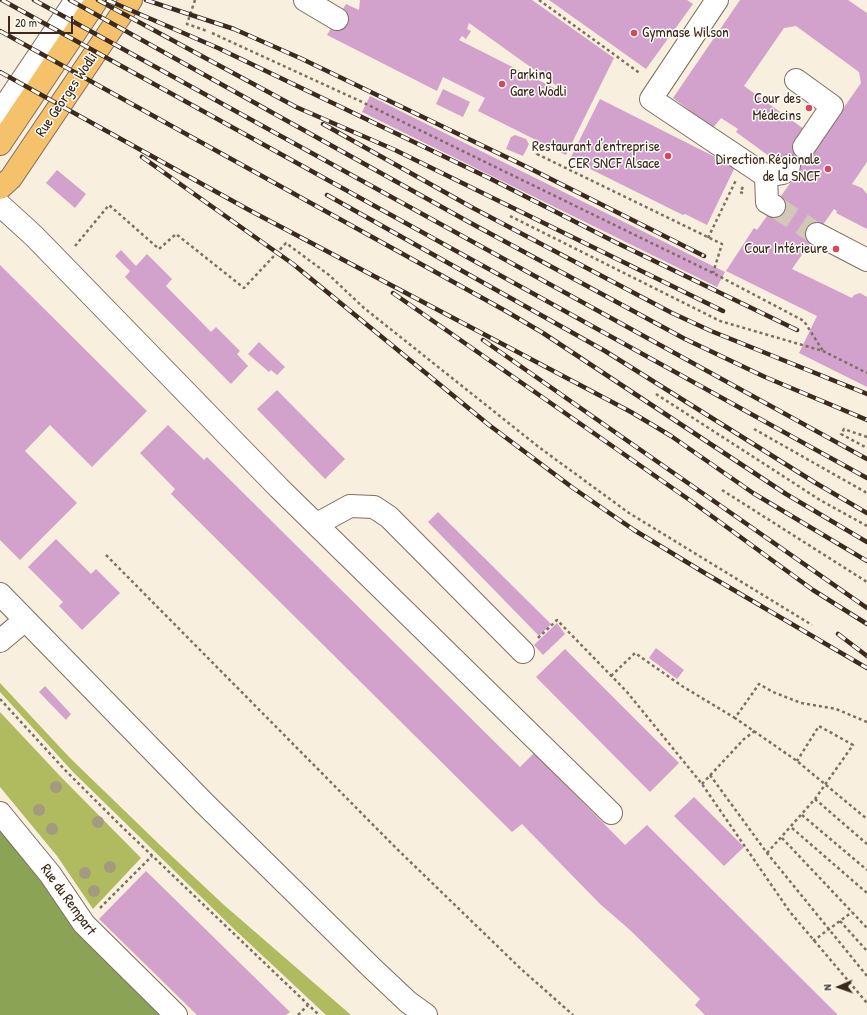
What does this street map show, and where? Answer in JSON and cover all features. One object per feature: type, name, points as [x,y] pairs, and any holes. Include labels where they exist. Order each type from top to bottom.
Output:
[{"type":"main road","points":[[0,144],[97,0]]},
{"type":"main road","name":"Rue Georges Wodli","points":[[0,188],[10,178],[131,0]]},
{"type":"street","points":[[0,113],[76,0]]},
{"type":"street","points":[[305,0],[337,19]]},
{"type":"street","points":[[717,0],[651,100],[766,176],[783,173],[789,166]]},
{"type":"street","points":[[796,80],[832,106],[804,147]]},
{"type":"street","points":[[766,176],[767,202],[774,206]]},
{"type":"street","points":[[0,205],[34,236],[279,488],[611,813]]},
{"type":"street","points":[[817,234],[867,260]]},
{"type":"street","points":[[317,524],[350,506],[374,507],[389,517],[523,652]]},
{"type":"street","points":[[0,594],[204,804],[373,969],[408,1002],[426,1015]]},
{"type":"street","points":[[0,641],[24,620]]},
{"type":"street","name":"Rue du Rempart","points":[[0,813],[45,868],[84,924],[176,1015]]},
{"type":"path","points":[[195,0],[187,24],[207,31]]},
{"type":"path","points":[[539,0],[639,71],[658,90]]},
{"type":"path","points":[[212,33],[362,102],[713,273],[804,321],[823,351]]},
{"type":"path","points":[[542,143],[537,154],[722,244],[713,273]]},
{"type":"path","points":[[708,238],[731,192]]},
{"type":"path","points":[[79,241],[109,205],[159,250],[176,234],[244,288],[286,243],[329,275],[364,308],[442,368],[540,448],[622,509],[812,625]]},
{"type":"path","points":[[510,216],[720,321],[823,351],[867,373]]},
{"type":"path","points":[[656,394],[820,500],[867,526]]},
{"type":"path","points":[[754,429],[867,493]]},
{"type":"path","points":[[867,437],[844,429],[841,434],[867,448]]},
{"type":"path","points":[[722,490],[867,582]]},
{"type":"path","points":[[106,555],[396,848],[520,968],[573,1015]]},
{"type":"path","points":[[523,652],[557,620],[627,692],[702,784],[790,912],[813,942],[867,1003]]},
{"type":"path","points":[[611,676],[635,652],[682,686],[755,731],[797,761],[867,819]]},
{"type":"path","points":[[735,718],[759,684],[773,692],[802,703],[836,709],[867,722]]},
{"type":"path","points":[[0,699],[64,769],[152,856],[319,1015]]},
{"type":"path","points":[[768,853],[792,828],[815,799],[853,745],[819,726],[797,761]]},
{"type":"path","points":[[702,784],[705,779],[744,739],[755,731]]},
{"type":"path","points":[[710,775],[828,930],[867,976]]},
{"type":"path","points":[[815,799],[867,844]]},
{"type":"path","points":[[802,815],[867,870]]},
{"type":"path","points":[[792,828],[867,893]]},
{"type":"path","points":[[782,838],[867,928]]},
{"type":"path","points":[[84,924],[152,856]]},
{"type":"path","points":[[813,942],[852,912]]},
{"type":"path","points":[[840,921],[867,951]]},
{"type":"path","points":[[298,1015],[308,1005]]},
{"type":"green space","points":[[0,683],[70,758],[161,846],[224,905],[351,1015],[326,1015],[233,928],[73,772],[0,692]]},
{"type":"green space","points":[[0,712],[60,776],[141,858],[93,909],[57,856],[0,787]]},
{"type":"green space","points":[[0,830],[47,889],[78,934],[160,1015],[0,1015]]},
{"type":"building","name":"Parking Gare Wodli","points":[[360,0],[532,0],[614,58],[566,155],[478,111],[485,98],[443,77],[437,91],[327,35],[346,4],[359,10]],"holes":[[[469,23],[564,91],[564,93],[459,40],[462,36],[466,39],[471,31],[467,29]]]},
{"type":"building","name":"Gymnase Wilson","points":[[549,0],[687,0],[693,4],[646,69]]},
{"type":"building","name":"Direction Régionale de la SNCF","points":[[740,0],[848,0],[867,13],[867,162],[852,184],[862,188],[867,194],[867,229],[836,213],[837,211],[834,209],[792,269],[852,298],[854,295],[860,293],[867,297],[867,387],[799,353],[817,316],[726,271],[754,228],[757,230],[798,172],[782,161],[780,164],[736,132],[738,129],[721,118],[713,128],[688,111],[689,110],[673,98]],"holes":[[[796,26],[859,72],[861,83],[812,153],[804,129],[744,86],[784,28]]]},
{"type":"building","points":[[443,89],[470,102],[463,117],[436,104]]},
{"type":"building","points":[[370,96],[725,272],[717,287],[362,112]]},
{"type":"building","points":[[600,99],[735,167],[707,225],[685,214],[683,215],[570,159]]},
{"type":"building","points":[[515,135],[526,139],[529,144],[523,156],[506,149],[511,137]]},
{"type":"building","points":[[57,170],[86,194],[75,208],[46,183]]},
{"type":"building","points":[[121,250],[136,266],[147,254],[172,279],[166,286],[211,332],[216,327],[240,351],[237,354],[248,366],[231,384],[125,277],[130,271],[115,256]]},
{"type":"building","points":[[0,265],[147,411],[92,467],[50,425],[25,451],[77,503],[20,560],[0,540]]},
{"type":"building","points":[[259,342],[285,367],[277,375],[271,370],[269,372],[248,354]]},
{"type":"building","points":[[277,390],[345,459],[325,479],[257,409]]},
{"type":"building","points":[[168,425],[204,460],[207,457],[520,767],[534,753],[625,845],[647,825],[838,1015],[705,1015],[695,1005],[700,999],[630,930],[600,904],[522,824],[512,832],[171,494],[175,489],[140,453]]},
{"type":"building","points":[[438,512],[551,624],[539,636],[428,522]]},
{"type":"building","points":[[56,539],[91,574],[96,569],[120,593],[82,630],[59,606],[63,602],[28,567]]},
{"type":"building","points":[[557,623],[565,634],[543,655],[534,645]]},
{"type":"building","points":[[656,648],[684,670],[677,679],[649,658]]},
{"type":"building","points":[[565,649],[679,763],[650,792],[536,677]]},
{"type":"building","points":[[45,686],[71,714],[66,720],[39,692]]},
{"type":"building","points":[[694,797],[744,847],[724,866],[674,816]]},
{"type":"building","points":[[146,871],[290,1012],[286,1015],[197,1015],[99,919]]},
{"type":"tunnel","points":[[774,206],[817,234]]},
{"type":"railway","points":[[2,0],[867,478]]},
{"type":"railway","points":[[34,0],[867,459]]},
{"type":"railway","points":[[70,0],[467,221],[685,339],[765,377],[867,420]]},
{"type":"railway","points":[[98,0],[296,107],[395,150],[723,311]]},
{"type":"railway","points":[[107,0],[218,48],[491,179],[615,242],[797,330]]},
{"type":"railway","points":[[146,0],[234,29],[300,58],[529,168],[704,256]]},
{"type":"railway","points":[[0,31],[504,310],[543,333],[786,494],[867,542]]},
{"type":"railway","points":[[0,72],[249,210],[631,412],[671,436],[753,493],[867,561]]},
{"type":"railway","points":[[323,124],[473,208],[672,313],[711,331],[867,394]]},
{"type":"railway","points":[[142,157],[293,264],[489,425],[573,488],[634,530],[867,668]]},
{"type":"railway","points":[[327,195],[605,351],[814,482],[867,513]]},
{"type":"railway","points":[[393,293],[691,501],[813,590],[867,624]]},
{"type":"railway","points":[[483,340],[867,608]]},
{"type":"railway","points":[[838,634],[867,656]]},
{"type":"place","name":"Gymnase Wilson","points":[[634,33]]},
{"type":"place","name":"Parking Gare Wodli","points":[[502,84]]},
{"type":"place","name":"Cour des Médecins","points":[[809,108]]},
{"type":"place","name":"Restaurant d'entreprise CER SNCF Alsace","points":[[668,156]]},
{"type":"place","name":"Direction Régionale de la SNCF","points":[[828,169]]},
{"type":"place","name":"Cour Intérieure","points":[[836,249]]}]
